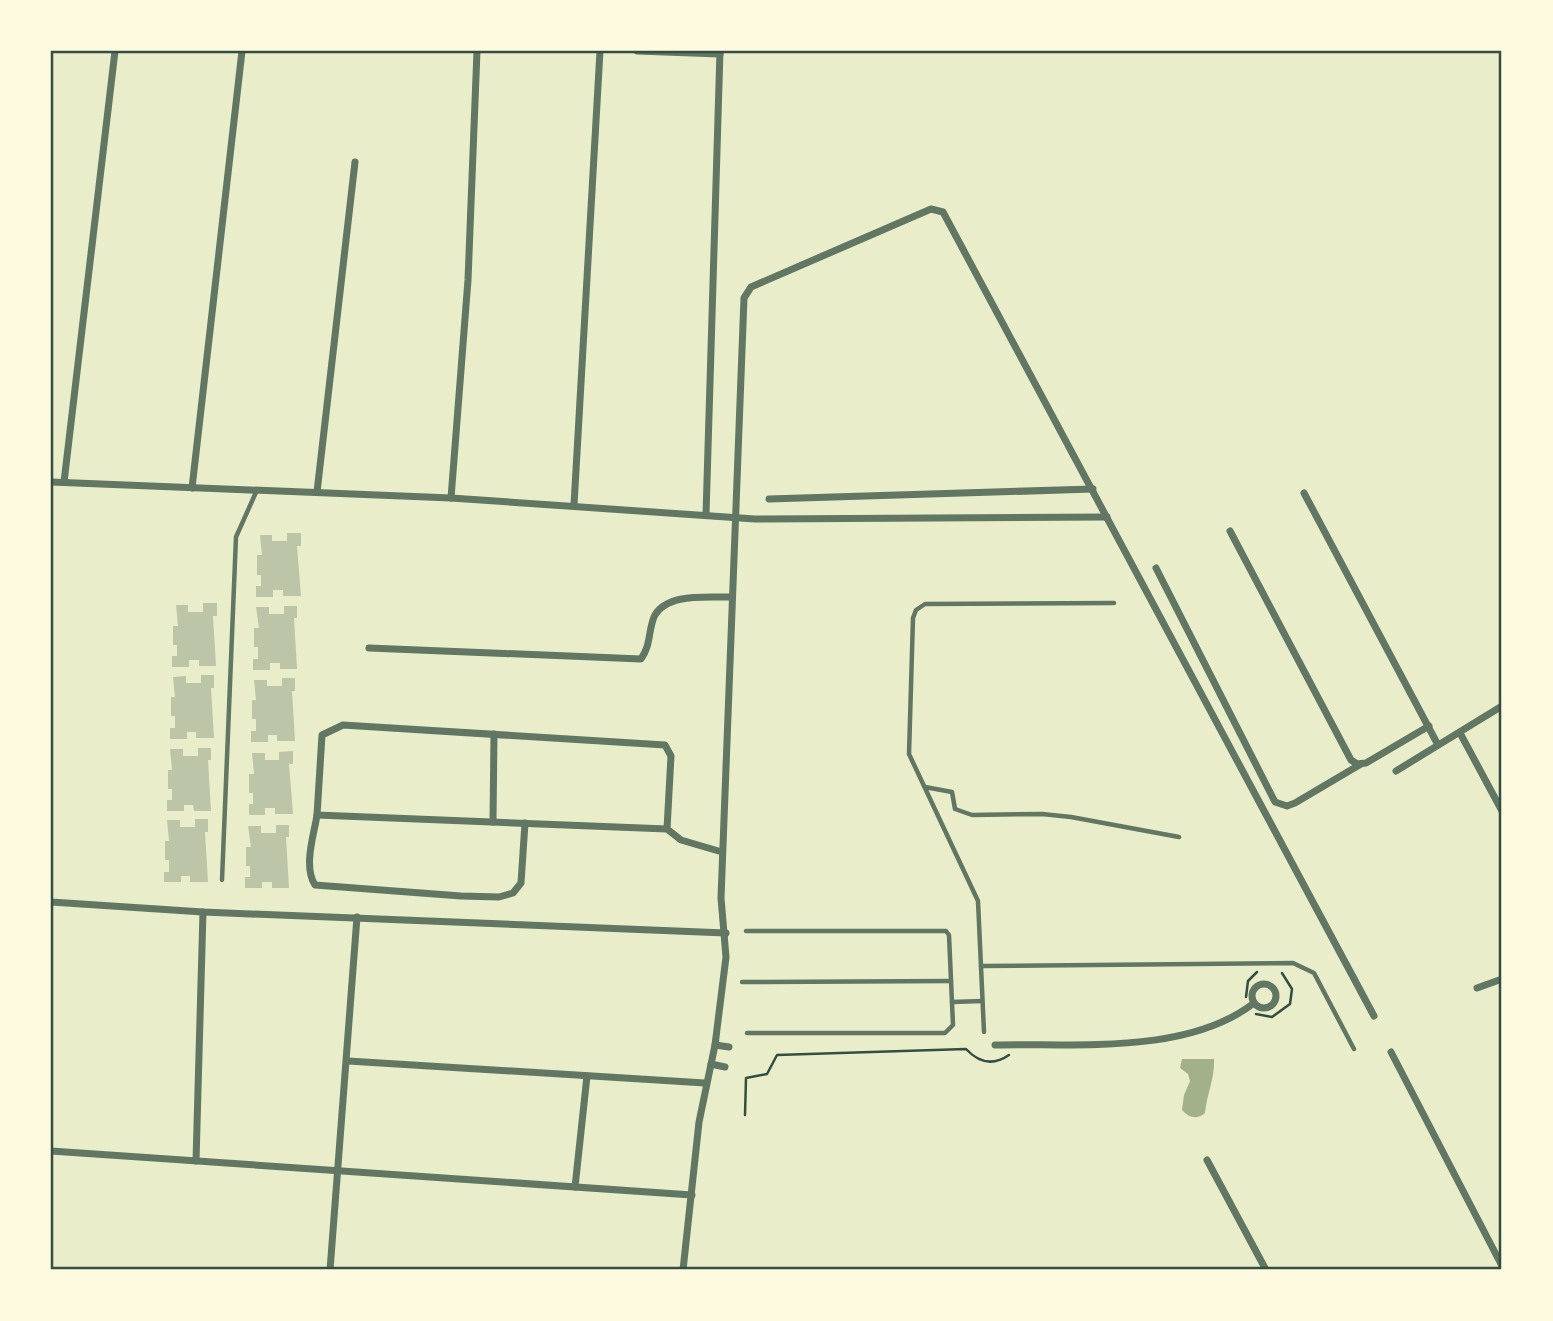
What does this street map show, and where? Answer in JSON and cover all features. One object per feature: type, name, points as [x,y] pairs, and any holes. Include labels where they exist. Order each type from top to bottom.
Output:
[{"type":"street","points":[[64,482],[115,51]]},
{"type":"street","points":[[192,488],[242,51]]},
{"type":"street","points":[[451,498],[468,280],[477,51]]},
{"type":"street","points":[[574,505],[600,51]]},
{"type":"street","points":[[637,51],[720,52],[706,515]]},
{"type":"street","points":[[317,492],[355,162]]},
{"type":"street","points":[[683,1270],[705,1083],[715,1045],[726,957],[721,898],[722,852],[734,517],[746,292],[938,208],[943,212],[1093,489],[1374,1016]]},
{"type":"street","points":[[51,482],[451,498],[817,520],[1108,517]]},
{"type":"street","points":[[769,499],[1093,489]]},
{"type":"street","points":[[1304,493],[1438,746]]},
{"type":"street","points":[[1230,531],[1351,760],[1361,764]]},
{"type":"street","points":[[1156,568],[1275,802],[1287,806],[1295,803],[1429,726]]},
{"type":"street","points":[[369,648],[641,659],[648,649],[654,618],[663,605],[684,598],[731,597]]},
{"type":"street","points":[[1396,771],[1502,706]]},
{"type":"street","points":[[525,823],[521,883],[513,893],[499,897],[461,896],[315,885],[311,878],[310,863],[317,814],[322,735],[343,725],[665,745],[671,756],[667,829]]},
{"type":"street","points":[[1460,733],[1502,811]]},
{"type":"street","points":[[493,822],[494,734]]},
{"type":"street","points":[[317,814],[667,829],[681,840],[722,852]]},
{"type":"street","points":[[51,902],[203,912],[726,933]]},
{"type":"street","points":[[196,1161],[203,912]]},
{"type":"street","points":[[330,1270],[357,917]]},
{"type":"street","points":[[1477,988],[1502,979]]},
{"type":"street","points":[[995,1045],[1168,1040],[1206,1028],[1254,1003]]},
{"type":"street","points":[[715,1045],[729,1047]]},
{"type":"street","points":[[1391,1052],[1502,1266]]},
{"type":"street","points":[[348,1061],[705,1083]]},
{"type":"street","points":[[711,1064],[725,1067]]},
{"type":"street","points":[[575,1187],[587,1076]]},
{"type":"street","points":[[51,1151],[692,1195]]},
{"type":"street","points":[[1207,1160],[1266,1270]]},
{"type":"lane","points":[[222,880],[236,537],[257,489]]},
{"type":"lane","points":[[984,1032],[978,901],[909,754],[911,639],[916,610],[925,604],[1114,603]]},
{"type":"lane","points":[[924,787],[951,792],[955,808],[972,815],[1042,814],[1180,837]]},
{"type":"lane","points":[[746,931],[946,931],[953,1025],[945,1033],[747,1033]]},
{"type":"lane","points":[[981,966],[1293,963],[1314,972],[1354,1049]]},
{"type":"lane","points":[[742,982],[951,981]]},
{"type":"lane","points":[[952,1002],[982,1001]]},
{"type":"path","points":[[1247,1019],[1257,1014],[1272,1017],[1290,1004],[1290,982],[1274,969]]},
{"type":"path","points":[[1245,998],[1248,981],[1259,970]]},
{"type":"path","points":[[745,1115],[746,1078],[767,1074],[777,1055],[966,1049],[981,1061],[990,1062],[999,1061],[1014,1051]]},
{"type":"shaded area","points":[[1182,1059],[1214,1059],[1205,1113],[1199,1117],[1187,1115],[1182,1110],[1190,1081],[1188,1074],[1180,1068]]},
{"type":"building","points":[[287,533],[301,533],[301,546],[297,546],[301,596],[283,596],[283,590],[273,590],[273,597],[256,597],[256,586],[261,586],[261,575],[257,575],[257,555],[262,555],[260,535],[272,535],[272,541],[287,541]]},
{"type":"building","points":[[203,603],[217,603],[217,616],[213,616],[216,666],[199,666],[199,660],[189,660],[189,667],[172,667],[172,656],[177,656],[177,645],[173,645],[173,626],[178,626],[176,605],[188,605],[188,612],[203,612]]},
{"type":"building","points":[[284,606],[297,606],[297,618],[294,618],[297,669],[280,669],[280,663],[270,663],[270,670],[253,670],[253,659],[258,659],[258,647],[254,647],[254,628],[259,628],[256,607],[269,607],[269,614],[284,614]]},
{"type":"building","points":[[201,675],[214,675],[214,688],[211,688],[214,738],[196,738],[196,732],[187,732],[187,739],[170,739],[170,728],[175,728],[175,716],[171,716],[171,697],[175,697],[173,677],[186,676],[186,683],[201,683]]},
{"type":"building","points":[[282,678],[295,678],[295,691],[292,691],[295,741],[277,741],[277,735],[268,735],[268,742],[251,742],[251,731],[256,731],[256,719],[252,719],[252,700],[256,700],[254,680],[267,680],[267,686],[282,686]]},
{"type":"building","points":[[198,748],[211,748],[211,760],[208,760],[211,811],[194,811],[193,805],[184,805],[184,811],[167,811],[167,800],[172,800],[172,789],[168,789],[168,770],[172,770],[170,749],[183,749],[183,756],[198,756]]},
{"type":"building","points":[[293,751],[293,764],[289,764],[293,814],[275,814],[275,808],[265,808],[265,815],[249,815],[249,804],[253,804],[253,793],[249,793],[249,774],[254,774],[252,753],[265,753],[265,760],[279,760],[279,752]]},
{"type":"building","points":[[195,819],[208,819],[208,832],[205,832],[208,882],[190,882],[190,876],[181,876],[181,882],[164,882],[164,872],[169,872],[169,860],[165,860],[165,841],[169,841],[167,820],[180,820],[180,827],[195,827]]},
{"type":"building","points":[[276,825],[289,825],[289,837],[286,837],[289,888],[272,888],[272,882],[262,882],[262,888],[245,888],[245,877],[250,877],[250,866],[246,866],[246,847],[251,847],[248,826],[261,826],[261,833],[276,833]]}]
